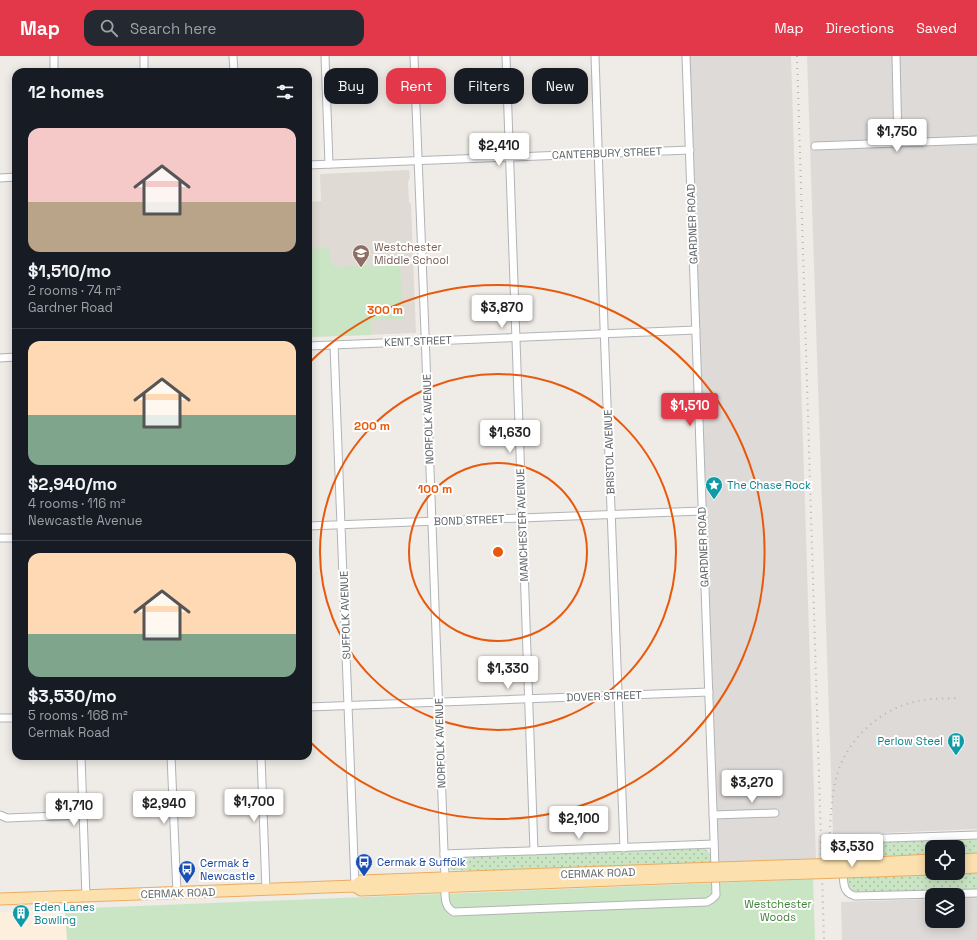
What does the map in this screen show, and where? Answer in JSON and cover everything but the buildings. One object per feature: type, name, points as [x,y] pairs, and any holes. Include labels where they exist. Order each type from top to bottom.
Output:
[{"type":"main road","points":[[965,860],[977,859]]},
{"type":"main road","name":"CERMAK ROAD","points":[[874,867],[925,861]]},
{"type":"main road","name":"CERMAK ROAD","points":[[0,899],[355,886],[361,882],[445,883],[874,867],[925,869]]},
{"type":"main road","points":[[965,868],[977,867]]},
{"type":"street","points":[[54,56],[54,68]]},
{"type":"street","points":[[144,56],[144,68]]},
{"type":"street","points":[[233,56],[234,68]]},
{"type":"street","points":[[325,56],[329,164]]},
{"type":"street","name":"NORFOLK AVENUE","points":[[414,56],[426,341],[445,883]]},
{"type":"street","name":"MANCHESTER AVENUE","points":[[506,56],[534,851]]},
{"type":"street","name":"BRISTOL AVENUE","points":[[595,56],[624,848]]},
{"type":"street","name":"GARDNER ROAD","points":[[445,883],[446,904],[449,910],[454,912],[706,902],[716,895],[686,56]]},
{"type":"street","points":[[896,56],[898,143]]},
{"type":"street","points":[[815,146],[977,140]]},
{"type":"street","name":"CANTERBURY STREET","points":[[312,165],[690,150]]},
{"type":"street","points":[[0,178],[12,177]]},
{"type":"street","name":"KENT STREET","points":[[312,346],[696,330]]},
{"type":"street","name":"SUFFOLK AVENUE","points":[[334,345],[355,886]]},
{"type":"street","points":[[0,358],[12,357]]},
{"type":"street","name":"BOND STREET","points":[[312,526],[702,511]]},
{"type":"street","points":[[0,538],[12,538]]},
{"type":"street","name":"DOVER STREET","points":[[312,707],[709,692]]},
{"type":"street","points":[[0,718],[12,718]]},
{"type":"street","points":[[81,760],[86,897]]},
{"type":"street","points":[[171,760],[176,893]]},
{"type":"street","points":[[261,760],[266,890]]},
{"type":"street","points":[[713,815],[775,813]]},
{"type":"street","points":[[0,815],[7,818],[84,815]]},
{"type":"street","points":[[977,835],[859,838],[844,845],[842,852],[845,889],[855,896],[977,893]]},
{"type":"street","points":[[444,854],[714,844]]},
{"type":"shaded area","points":[[690,56],[791,56],[816,859],[719,863]]},
{"type":"shaded area","points":[[807,56],[977,56],[977,829],[833,835]]},
{"type":"shaded area","name":"Westchester Middle School","points":[[409,170],[410,178],[408,182],[409,202],[411,204],[416,333],[312,337],[312,202],[321,201],[320,174]]},
{"type":"shaded area","points":[[977,897],[977,940],[842,940],[841,902],[925,899],[925,928],[965,928],[965,898]]},
{"type":"shaded area","points":[[65,909],[67,940],[0,940],[0,912]]},
{"type":"green space","points":[[326,248],[330,251],[331,263],[335,267],[399,264],[403,319],[371,320],[371,335],[312,337],[312,249]]},
{"type":"green space","points":[[977,838],[977,854],[965,855],[965,840],[925,840],[925,856],[845,859],[849,846],[858,842]]},
{"type":"green space","points":[[702,848],[707,850],[710,854],[711,864],[496,871],[451,870],[449,866],[451,860],[458,857]]},
{"type":"green space","points":[[965,873],[977,873],[977,889],[925,888],[925,891],[855,893],[848,887],[846,878],[925,875],[925,880],[965,880]]},
{"type":"green space","name":"Westchester Woods","points":[[813,879],[815,940],[67,940],[65,909]]},
{"type":"railway","points":[[797,56],[824,940]]},
{"type":"railway","points":[[829,857],[833,794],[837,775],[848,750],[866,728],[877,719],[901,706],[925,700],[957,698]]},
{"type":"place","name":"Westchester Middle School","points":[[361,268]]},
{"type":"place","name":"The Chase Rock","points":[[714,500]]},
{"type":"place","name":"Perlow Steel","points":[[956,756]]},
{"type":"place","name":"Cermak & Suffolk","points":[[364,877]]},
{"type":"place","name":"Cermak & Newcastle","points":[[187,884]]},
{"type":"place","name":"Eden Lanes Bowling","points":[[21,928]]}]
